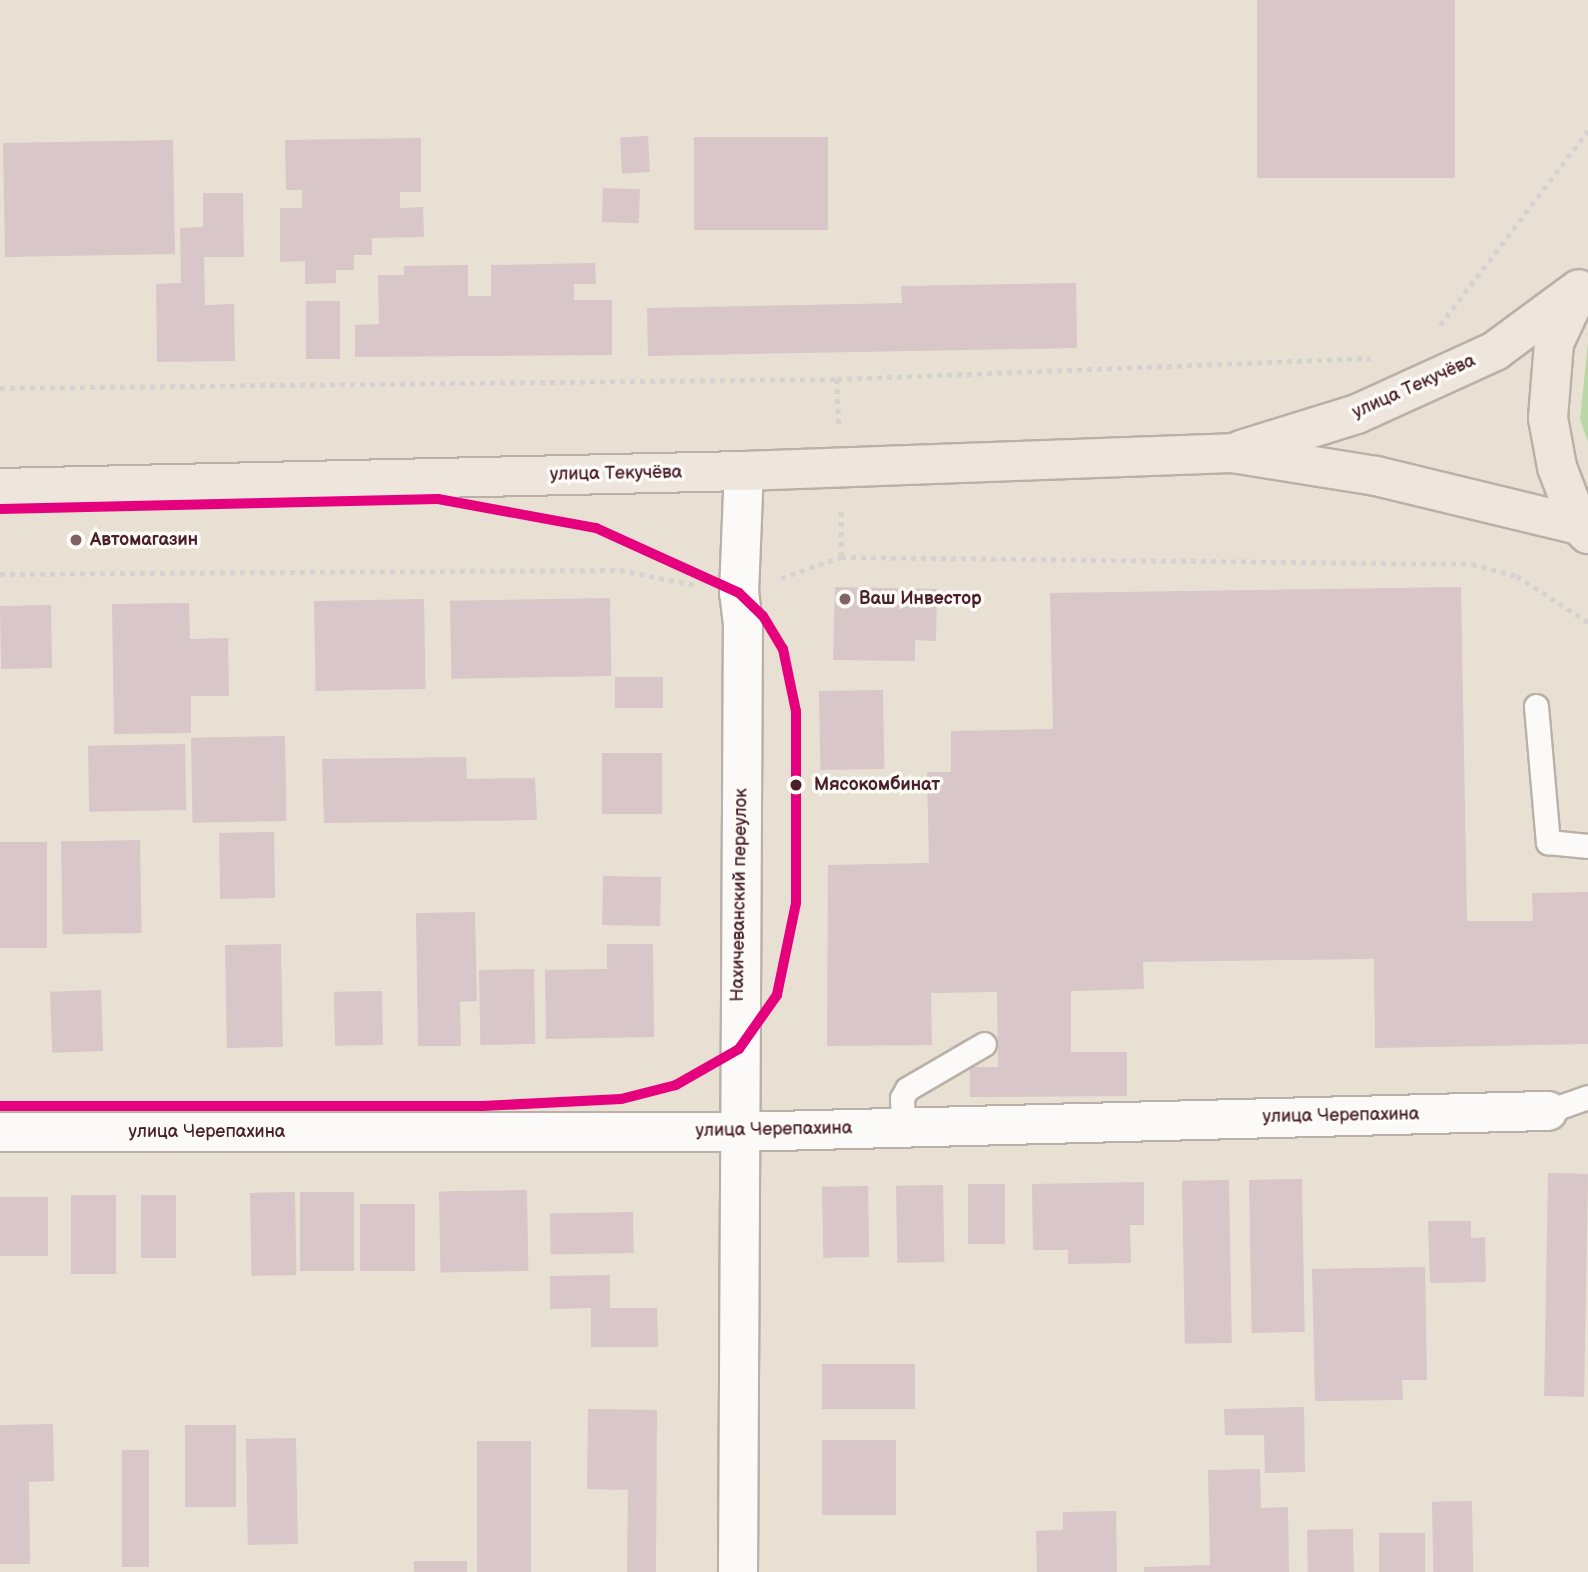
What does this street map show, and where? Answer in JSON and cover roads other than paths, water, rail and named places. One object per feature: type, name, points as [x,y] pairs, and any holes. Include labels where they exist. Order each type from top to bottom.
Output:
[{"type":"main road","name":"улица Текучёва","points":[[1232,453],[1357,414],[1495,351],[1583,284]]},
{"type":"main road","points":[[1583,284],[1554,343],[1548,418],[1557,467],[1583,530]]},
{"type":"main road","name":"улица Текучёва","points":[[0,488],[744,471],[1232,453],[1376,476],[1583,530]]},
{"type":"street","name":"Нахичеванский переулок","points":[[738,1572],[738,1132],[743,624],[739,593],[744,471]]},
{"type":"street","name":"улица Черепахина","points":[[0,1132],[738,1132],[1548,1111]]},
{"type":"lane","points":[[1536,706],[1548,842],[1588,846]]},
{"type":"lane","points":[[903,1127],[902,1098],[907,1089],[984,1044]]},
{"type":"lane","points":[[1548,1111],[1588,1097]]},
{"type":"place","name":"Автомагазин","points":[[76,540]]},
{"type":"place","name":"Ваш Инвестор","points":[[845,599]]},
{"type":"place","name":"Мясокомбинат","points":[[796,785]]}]
